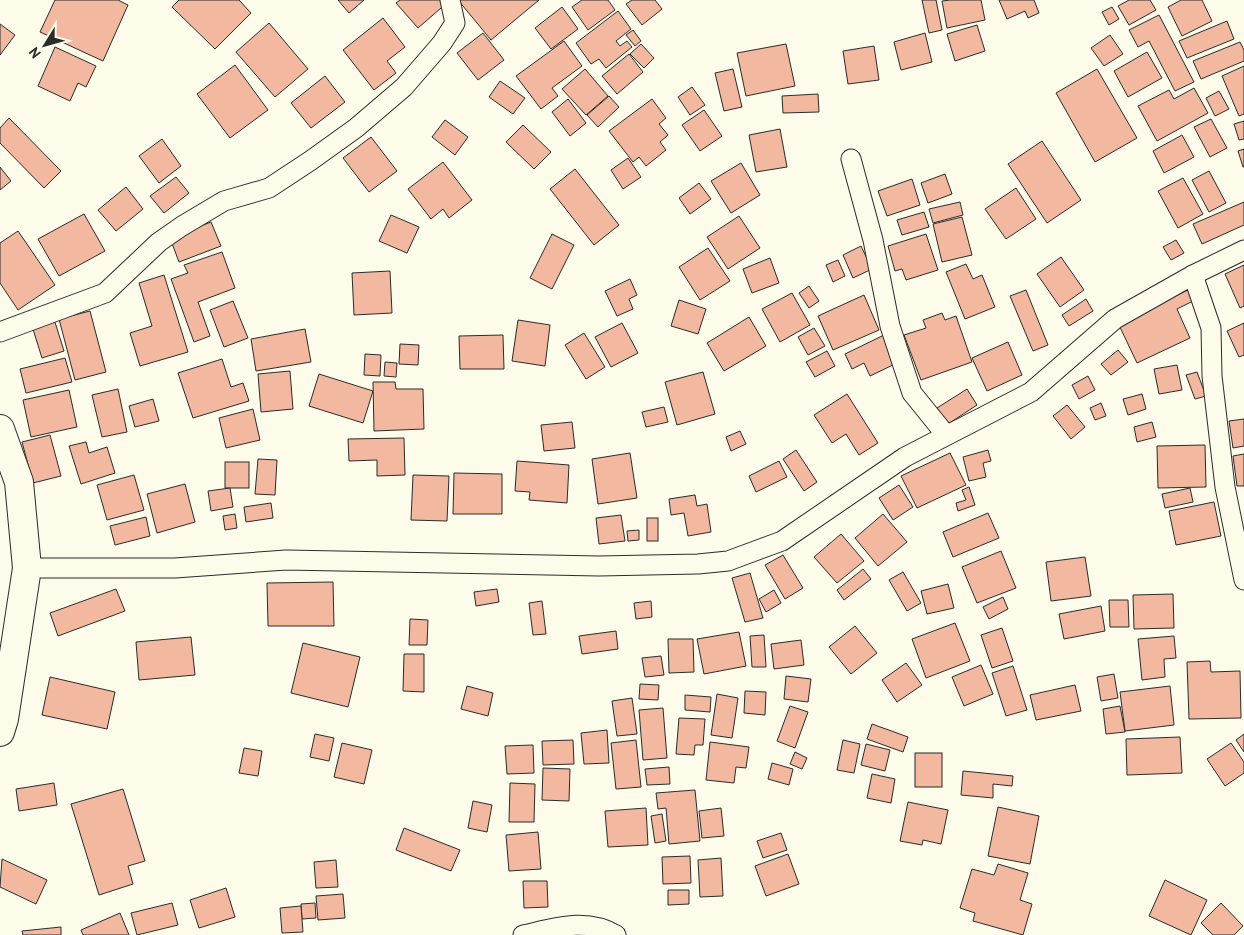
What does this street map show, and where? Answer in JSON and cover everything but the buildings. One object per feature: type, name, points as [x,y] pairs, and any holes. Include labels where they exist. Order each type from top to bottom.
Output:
[{"type":"street","points":[[0,332],[105,292],[159,242],[182,226],[224,201],[269,188],[348,133],[404,87],[442,43],[455,23],[450,0]]},
{"type":"street","points":[[851,159],[873,240],[890,326],[912,393],[946,435]]},
{"type":"street","points":[[27,568],[174,568],[286,560],[600,566],[698,564],[728,560],[782,541],[905,457],[1032,392],[1115,319],[1193,275],[1244,250]]},
{"type":"street","points":[[1193,275],[1212,328],[1212,376],[1223,468],[1244,580]]},
{"type":"street","points":[[0,429],[19,482],[27,568],[4,719],[0,732]]},
{"type":"street","points":[[523,935],[586,924],[606,929],[616,935]]}]
